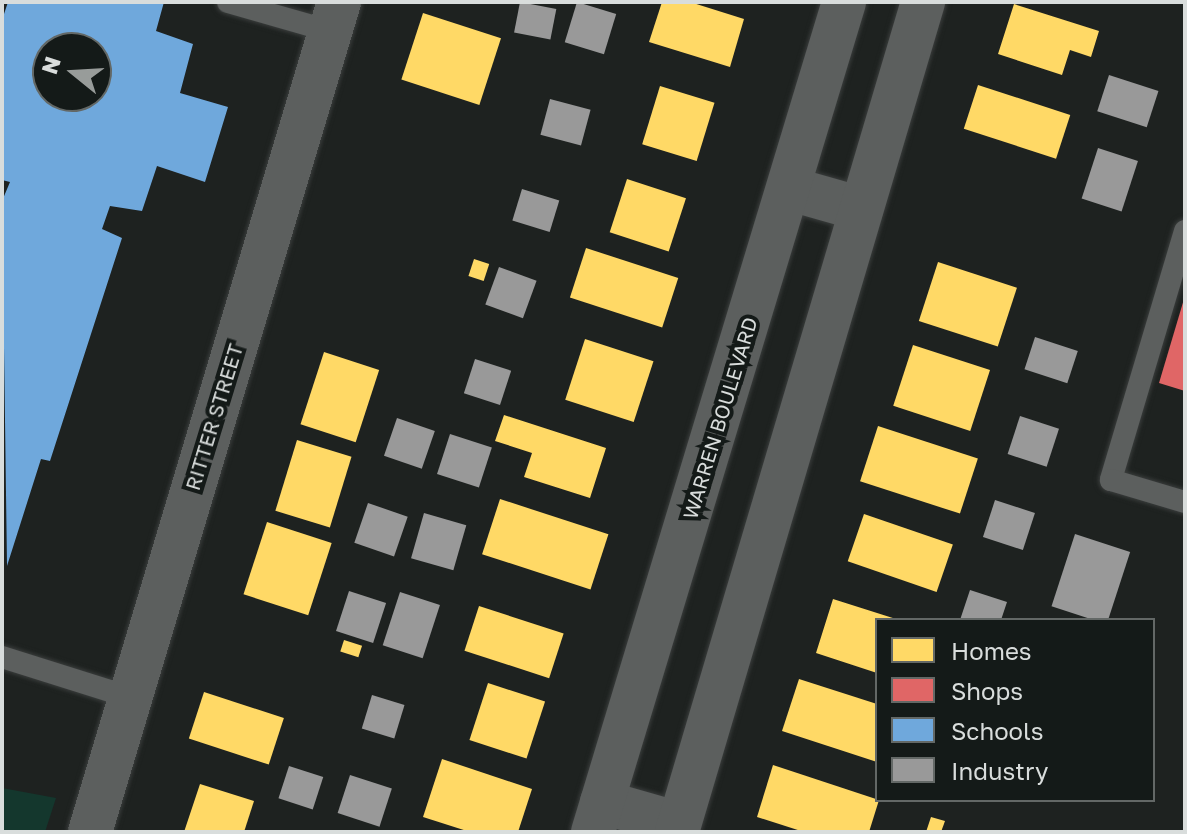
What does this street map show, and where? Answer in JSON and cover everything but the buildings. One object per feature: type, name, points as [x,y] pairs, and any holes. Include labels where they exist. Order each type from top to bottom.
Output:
[{"type":"street","name":"WARREN BOULEVARD","points":[[597,817],[791,189],[844,2]]},
{"type":"street","points":[[597,817],[678,828],[923,2]]},
{"type":"street","name":"RITTER STREET","points":[[90,832],[334,16]]},
{"type":"street","points":[[791,189],[861,209]]},
{"type":"lane","points":[[228,2],[334,16]]},
{"type":"lane","points":[[1185,231],[1111,480],[1185,502]]},
{"type":"lane","points":[[2,657],[129,697]]},
{"type":"green space","points":[[2,788],[56,798],[45,832],[2,832]]}]
